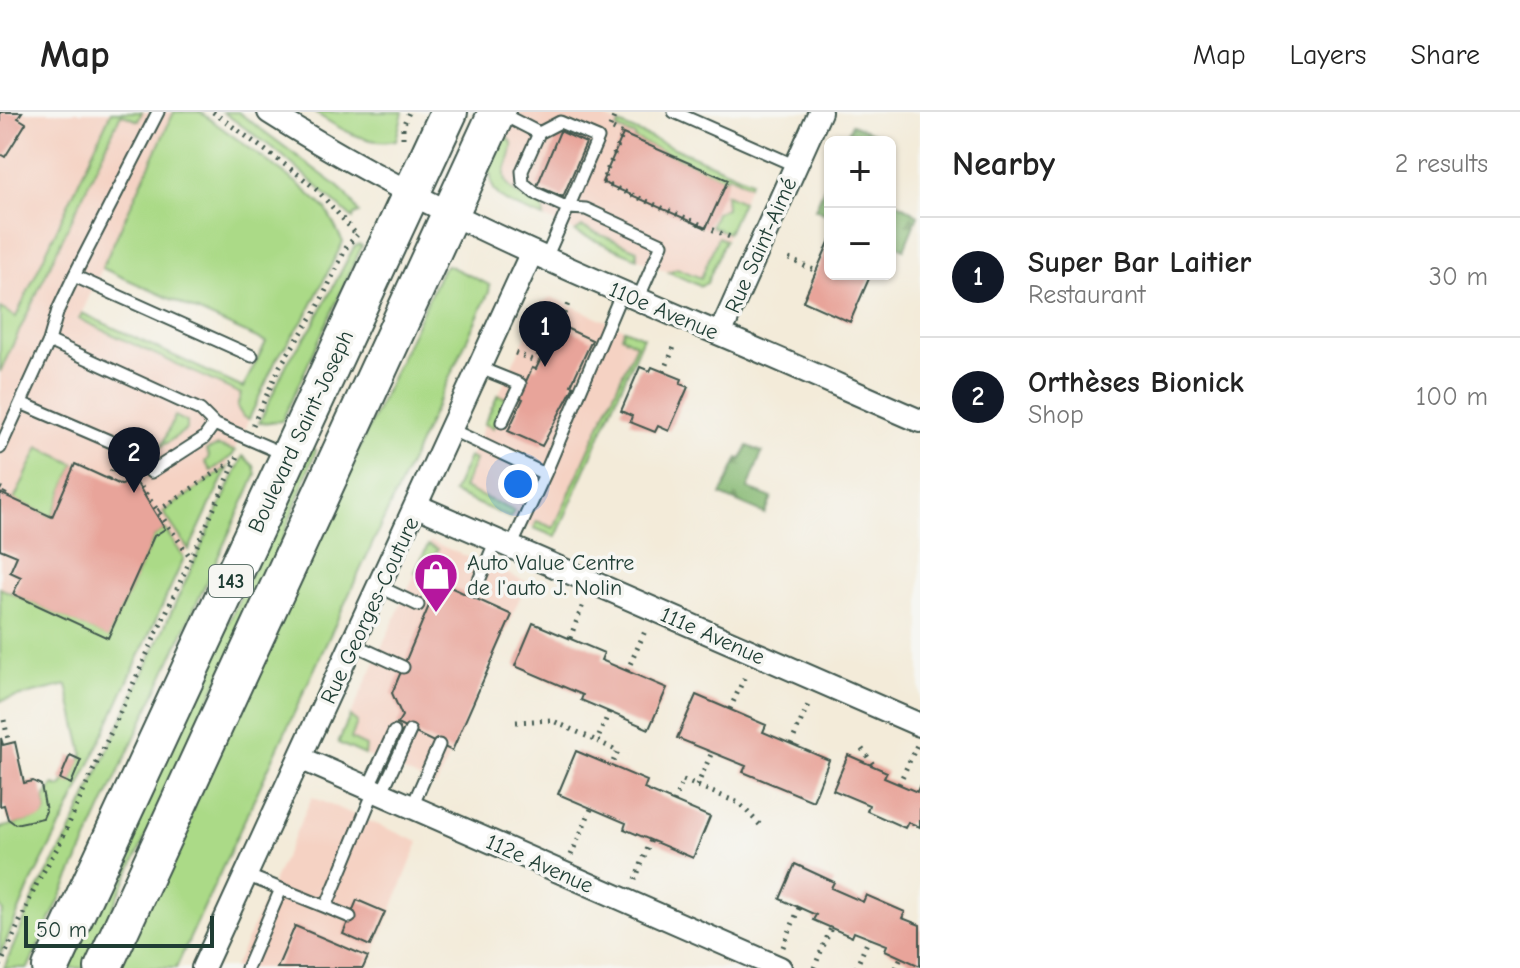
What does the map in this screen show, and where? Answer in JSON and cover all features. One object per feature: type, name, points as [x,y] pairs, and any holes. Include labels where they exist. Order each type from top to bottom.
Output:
[{"type":"main road","name":"Boulevard Saint-Joseph","points":[[51,968],[449,112]]},
{"type":"main road","name":"Boulevard Saint-Joseph","points":[[103,968],[497,112]]},
{"type":"street","name":"110e Avenue","points":[[269,112],[450,214],[630,296],[920,421]]},
{"type":"street","name":"Rue Saint-Aimé","points":[[720,334],[820,112]]},
{"type":"street","name":"Rue Georges-Couture","points":[[207,967],[246,875],[480,368],[539,255]]},
{"type":"street","name":"111e Avenue","points":[[417,506],[920,725]]},
{"type":"street","name":"112e Avenue","points":[[300,758],[777,967]]},
{"type":"lane","points":[[0,448],[49,341],[58,310],[158,112]]},
{"type":"lane","points":[[497,112],[539,133]]},
{"type":"lane","points":[[674,112],[796,166]]},
{"type":"lane","points":[[475,590],[545,474],[630,296],[662,244],[586,209],[568,208],[535,193],[523,183],[522,171],[539,133],[560,122],[598,138],[568,208],[539,255]]},
{"type":"lane","points":[[74,276],[252,356]]},
{"type":"lane","points":[[49,341],[200,410],[214,424],[288,456]]},
{"type":"lane","points":[[480,368],[520,384],[502,422]]},
{"type":"lane","points":[[21,403],[135,452],[151,472],[204,438],[214,424]]},
{"type":"lane","points":[[452,430],[545,474]]},
{"type":"lane","points":[[380,587],[418,605]]},
{"type":"lane","points":[[353,644],[403,667]]},
{"type":"lane","points":[[375,791],[410,731]]},
{"type":"lane","points":[[326,907],[375,791],[394,732]]},
{"type":"lane","points":[[412,807],[439,745]]},
{"type":"lane","points":[[246,875],[350,917]]},
{"type":"lane","points":[[247,968],[281,889]]},
{"type":"path","name":"Boulevard Saint-Joseph","points":[[213,112],[317,190],[357,235],[347,246],[317,309],[280,366],[254,421]]},
{"type":"path","points":[[403,140],[403,126],[409,112]]},
{"type":"path","points":[[616,112],[611,124],[623,134],[602,182],[730,237]]},
{"type":"path","points":[[789,259],[816,271]]},
{"type":"path","points":[[533,313],[552,322],[562,319],[569,301]]},
{"type":"path","points":[[515,353],[537,362],[552,322]]},
{"type":"path","points":[[664,372],[674,347]]},
{"type":"path","name":"Boulevard Saint-Joseph","points":[[0,966],[238,456],[156,512]]},
{"type":"path","points":[[121,485],[127,471],[131,471],[156,512],[191,558]]},
{"type":"path","points":[[0,488],[6,491],[4,495]]},
{"type":"path","points":[[570,638],[592,582]]},
{"type":"path","points":[[627,671],[655,609]]},
{"type":"path","points":[[730,709],[755,653]]},
{"type":"path","points":[[791,744],[818,681]]},
{"type":"path","points":[[597,741],[609,712]]},
{"type":"path","points":[[4,720],[9,744]]},
{"type":"path","points":[[516,722],[551,720],[597,741],[618,751],[611,766]]},
{"type":"path","points":[[899,784],[920,737]]},
{"type":"path","points":[[862,749],[875,767]]},
{"type":"path","points":[[697,786],[712,752]]},
{"type":"path","points":[[674,802],[683,780],[739,803],[762,827]]},
{"type":"path","points":[[564,874],[591,809]]},
{"type":"path","points":[[626,901],[651,840]]},
{"type":"path","points":[[777,967],[799,908]]},
{"type":"path","points":[[814,968],[831,928]]},
{"type":"path","points":[[856,968],[869,938]]},
{"type":"path","points":[[896,968],[901,957]]},
{"type":"shaded area","points":[[0,112],[174,112],[79,319],[241,394],[243,417],[249,419],[124,682],[0,606],[0,373],[17,336],[0,326]]},
{"type":"shaded area","points":[[514,112],[592,112],[751,181],[707,283],[700,286],[510,203],[495,192],[491,186],[491,175],[487,172]]},
{"type":"shaded area","points":[[551,297],[643,337],[556,537],[453,493],[541,303]]},
{"type":"shaded area","points":[[430,541],[527,582],[436,786],[338,743]]},
{"type":"shaded area","points":[[312,797],[419,842],[368,968],[234,968]]},
{"type":"green space","points":[[111,112],[142,112],[138,121],[121,114],[0,372],[0,308],[16,317]]},
{"type":"green space","points":[[174,112],[200,112],[297,183],[326,209],[343,242],[306,316],[276,360],[249,419],[243,417],[237,407],[241,394],[79,319],[82,313],[243,388],[266,342],[102,268]]},
{"type":"green space","points":[[223,112],[238,112],[336,185],[359,213],[353,219],[283,156]]},
{"type":"green space","points":[[314,112],[403,112],[396,140],[375,141],[353,134]]},
{"type":"green space","points":[[619,124],[751,181],[749,185],[728,175],[725,179],[635,139],[635,136],[617,129]]},
{"type":"green space","points":[[852,124],[879,136],[847,136]]},
{"type":"green space","points":[[504,135],[512,142],[505,176],[507,182],[516,193],[543,207],[544,218],[509,203],[492,184],[491,175],[487,172]]},
{"type":"green space","points":[[824,189],[824,213],[815,209]]},
{"type":"green space","points":[[725,194],[742,202],[728,233],[711,226],[716,213],[726,208]]},
{"type":"green space","points":[[896,202],[918,215],[904,249],[896,245]]},
{"type":"green space","points":[[582,227],[637,250],[637,258],[575,232]]},
{"type":"green space","points":[[718,237],[725,240],[707,283],[700,286],[669,272],[677,268],[701,278]]},
{"type":"green space","points":[[362,246],[282,421],[259,423],[287,363],[312,327],[354,247]]},
{"type":"green space","points":[[447,265],[490,285],[489,292],[176,968],[119,968],[442,269]]},
{"type":"green space","points":[[624,329],[643,337],[556,537],[534,528],[537,521],[554,528],[636,344],[621,336]]},
{"type":"green space","points":[[498,395],[506,398],[493,428],[484,424]]},
{"type":"green space","points":[[175,416],[187,422],[187,429],[161,447]]},
{"type":"green space","points":[[218,446],[235,451],[211,471],[205,462],[209,457],[206,450]]},
{"type":"green space","points":[[748,446],[762,452],[748,489],[772,498],[765,514],[721,495],[738,458],[741,460]]},
{"type":"green space","points":[[39,447],[75,464],[52,517],[14,500]]},
{"type":"green space","points":[[310,447],[316,450],[278,551],[85,968],[68,968]]},
{"type":"green space","points":[[243,456],[254,466],[256,475],[28,968],[4,968],[36,893],[68,837]]},
{"type":"green space","points":[[469,457],[475,460],[463,488],[514,511],[510,518],[453,493]]},
{"type":"green space","points":[[228,467],[189,550],[163,512]]},
{"type":"green space","points":[[165,529],[184,558],[69,810],[29,887],[0,956],[0,918],[3,911],[0,907],[0,828],[43,817],[46,811],[44,800],[53,785],[61,787],[65,781],[71,783],[83,753],[67,685],[0,701],[0,588],[108,637],[154,536]]},
{"type":"green space","points":[[428,545],[438,549],[425,577],[415,572]]},
{"type":"green space","points":[[350,716],[357,722],[351,739],[366,746],[365,755],[338,743]]},
{"type":"building","points":[[0,112],[22,112],[18,118],[26,123],[5,157],[0,154]]},
{"type":"building","points":[[560,131],[586,143],[563,197],[537,186]]},
{"type":"building","points":[[623,134],[728,180],[706,228],[602,182]]},
{"type":"building","points":[[824,254],[824,280],[868,280],[850,322],[803,301]]},
{"type":"building","points":[[557,324],[592,340],[571,385],[574,386],[542,446],[508,431],[523,399],[519,397],[532,368],[536,369]]},
{"type":"building","points":[[640,367],[650,371],[652,367],[682,379],[680,384],[688,387],[669,431],[658,426],[655,432],[630,422],[632,416],[621,411]]},
{"type":"building","points":[[75,464],[121,485],[133,477],[165,529],[154,536],[108,638],[13,594],[21,577],[10,572],[17,556],[0,549],[0,493],[52,517]]},
{"type":"building","points":[[439,582],[512,615],[452,751],[397,724],[402,716],[392,693]]},
{"type":"building","points":[[533,623],[604,653],[601,660],[667,688],[649,729],[581,700],[583,695],[515,666]]},
{"type":"building","points":[[696,695],[766,725],[763,732],[829,760],[813,801],[743,772],[746,766],[677,738]]},
{"type":"building","points":[[1,738],[3,745],[15,742],[24,783],[33,781],[41,785],[46,811],[43,818],[15,824],[8,819],[4,805],[0,806]]},
{"type":"building","points":[[576,751],[647,781],[644,789],[710,817],[693,858],[624,829],[626,823],[558,794]]},
{"type":"building","points":[[70,755],[81,760],[71,784],[60,779]]},
{"type":"building","points":[[848,755],[887,772],[884,778],[917,792],[920,784],[920,827],[908,822],[905,828],[867,811],[869,805],[833,790]]},
{"type":"building","points":[[795,864],[834,882],[831,888],[863,902],[866,895],[905,912],[902,918],[920,925],[920,966],[885,950],[887,945],[854,932],[852,937],[813,920],[816,915],[780,899]]},
{"type":"building","points":[[357,900],[385,912],[370,946],[343,934]]},
{"type":"building","points":[[295,926],[368,957],[363,968],[277,968]]},
{"type":"place","name":"Super Bar Laitier","points":[[545,367]]},
{"type":"place","name":"Orthèses Bionick","points":[[134,493]]},
{"type":"place","name":"Auto Value Centre de l'auto J. Nolin","points":[[436,614]]}]
